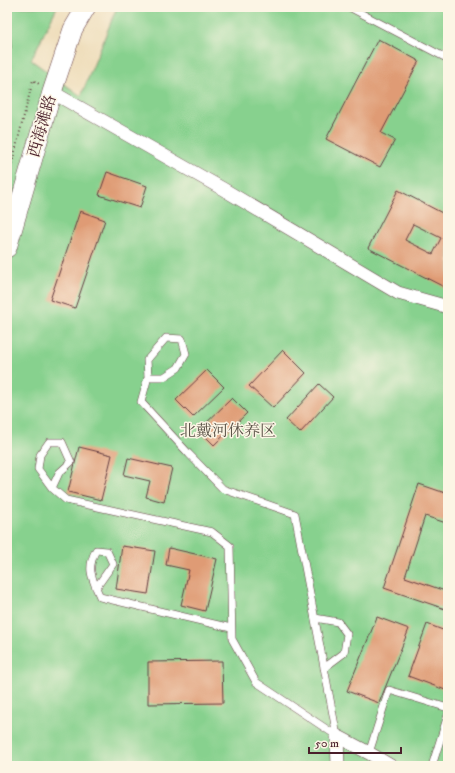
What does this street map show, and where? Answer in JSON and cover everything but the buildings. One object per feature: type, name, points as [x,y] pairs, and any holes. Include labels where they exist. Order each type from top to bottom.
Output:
[{"type":"main road","name":"西海滩路","points":[[7,248],[52,92],[73,29],[86,7]]},
{"type":"street","points":[[52,92],[223,189],[398,293],[448,307]]},
{"type":"street","points":[[338,766],[337,736],[391,766]]},
{"type":"lane","points":[[349,7],[448,59]]},
{"type":"lane","points":[[148,377],[164,377],[178,368],[186,354],[182,339],[166,338],[148,360],[148,377],[141,402],[223,488],[295,514],[337,736]]},
{"type":"lane","points":[[52,488],[59,473],[71,462],[62,442],[49,442],[40,455],[38,469],[52,488],[66,500],[212,532],[230,546],[232,639],[256,682],[337,736]]},
{"type":"lane","points":[[96,588],[113,564],[107,551],[96,550],[91,560],[91,575],[96,588],[100,596],[231,628]]},
{"type":"lane","points":[[315,618],[338,622],[347,634],[344,653],[324,668]]},
{"type":"lane","points":[[369,753],[389,690],[448,708]]},
{"type":"lane","points":[[432,766],[448,715]]},
{"type":"path","points":[[7,183],[33,80],[52,92]]},
{"type":"green space","name":"北戴河休养区","points":[[7,7],[57,7],[31,60],[81,96],[117,7],[448,7],[448,766],[7,766]]}]
